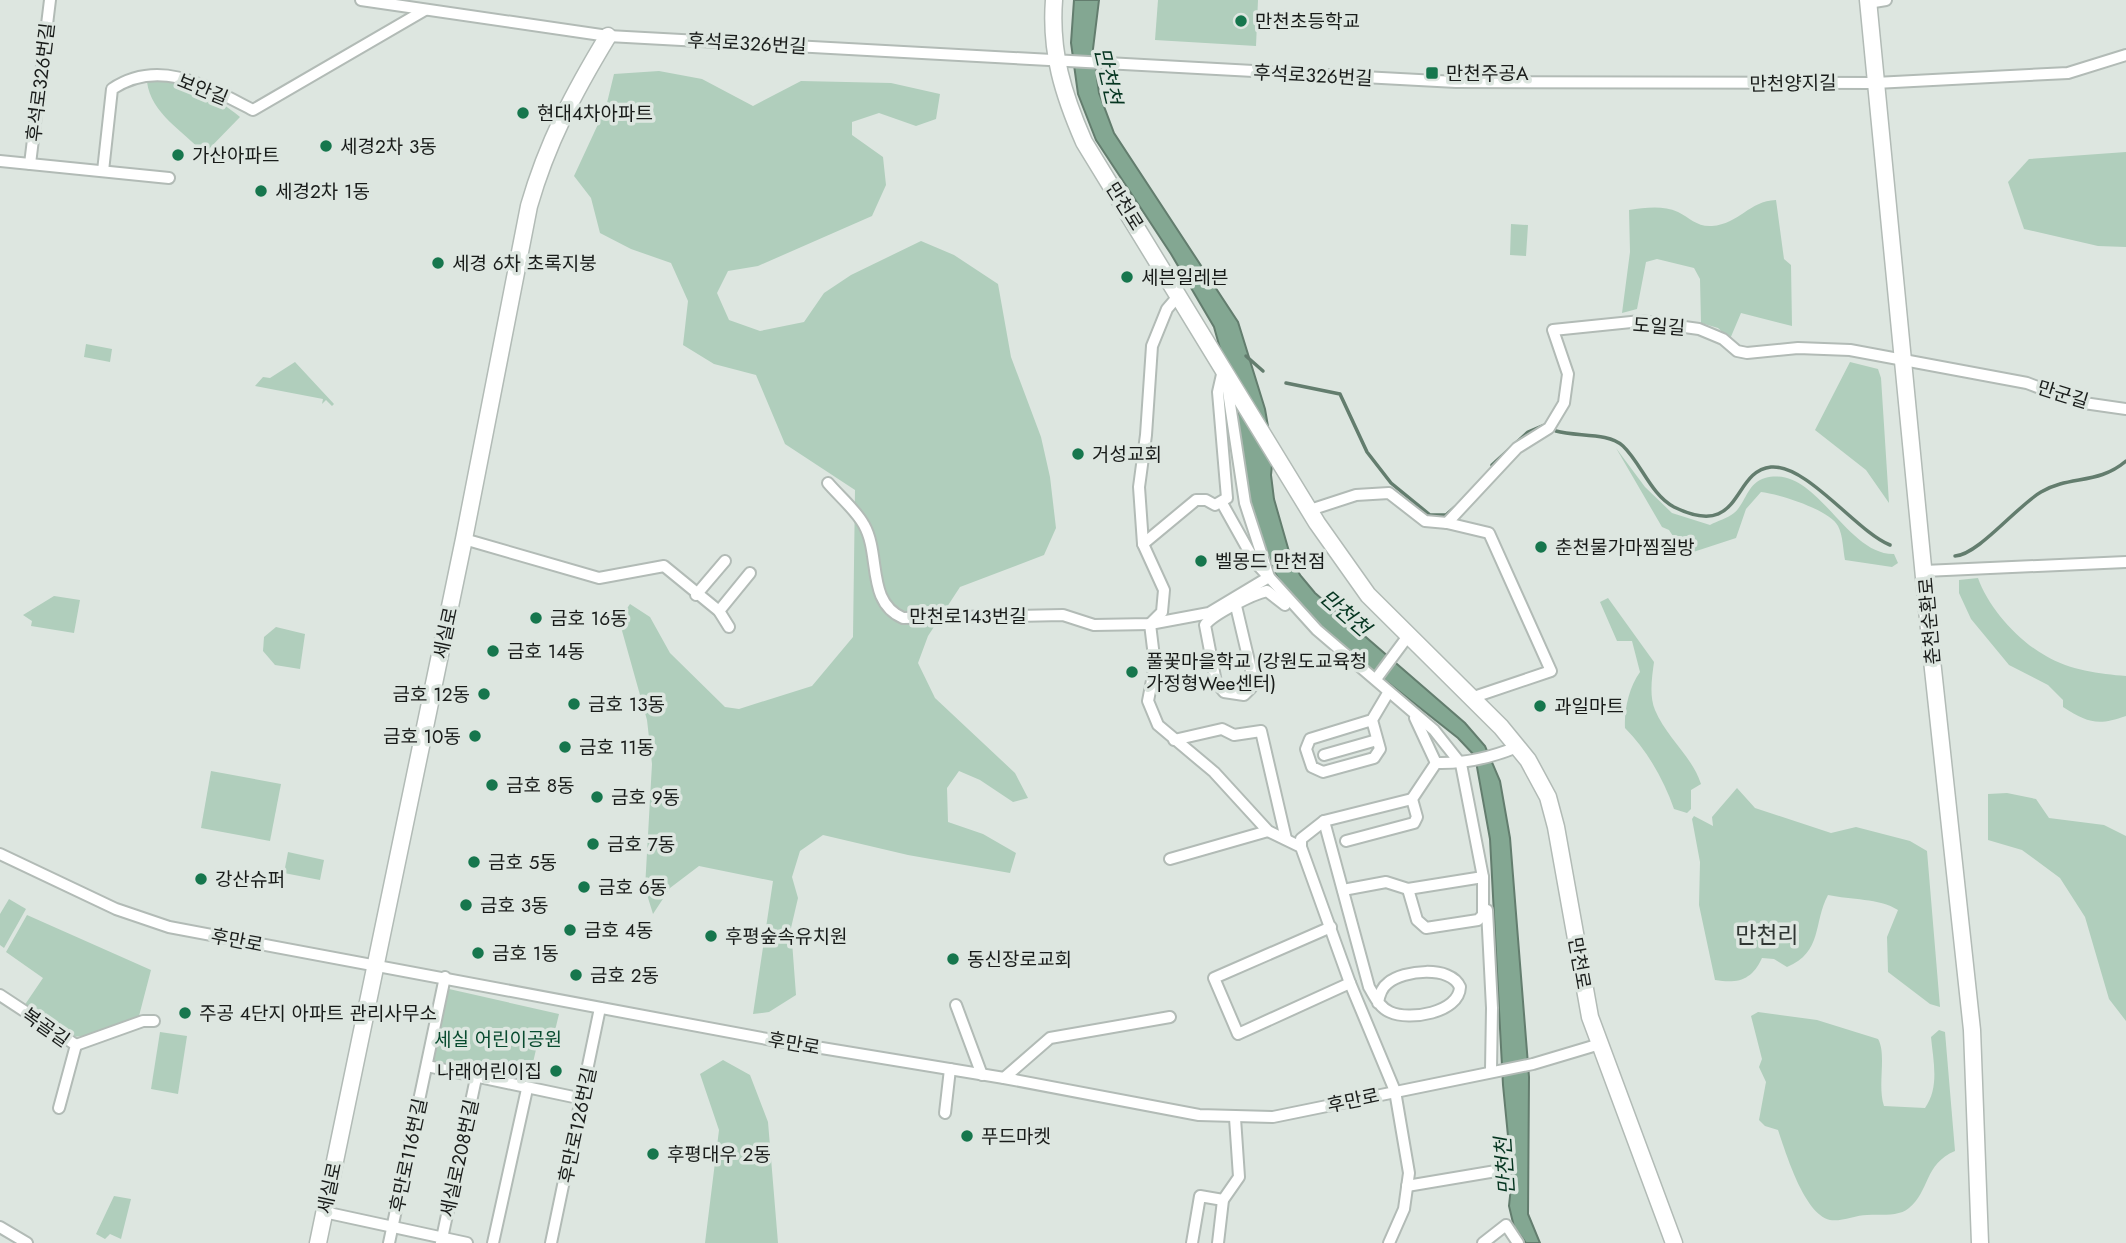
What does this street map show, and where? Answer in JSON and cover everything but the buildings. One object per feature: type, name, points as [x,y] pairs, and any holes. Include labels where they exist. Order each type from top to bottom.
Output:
[{"type":"street","name":"후석로326번길","points":[[30,164],[50,0]]},
{"type":"street","name":"후석로326번길","points":[[361,0],[608,36],[1456,82]]},
{"type":"street","name":"만천로","points":[[1046,0],[1061,60],[1065,100],[1084,142],[1276,458],[1368,595],[1517,747],[1528,760],[1548,797],[1556,827],[1590,1017],[1674,1243]]},
{"type":"street","name":"만천로","points":[[1052,24],[1054,0]]},
{"type":"street","points":[[1868,2],[1886,0]]},
{"type":"street","name":"춘천순환로","points":[[1868,2],[1972,1030],[1980,1243]]},
{"type":"street","name":"보안길","points":[[103,172],[112,89],[129,78],[163,74],[195,81],[253,110],[426,10]]},
{"type":"street","name":"세실로","points":[[318,1243],[464,539],[529,206],[543,157],[575,90],[608,36]]},
{"type":"street","name":"만천양지길","points":[[1456,82],[1875,83],[2068,73],[2126,55]]},
{"type":"street","points":[[0,161],[169,178]]},
{"type":"street","points":[[1179,295],[1163,317],[1152,346],[1146,435],[1139,487],[1143,544],[1164,590],[1162,612],[1150,624],[1155,670],[1148,701],[1158,725],[1214,772],[1268,831],[1301,847]]},
{"type":"street","name":"도일길","points":[[1447,523],[1517,448],[1549,428],[1564,403],[1568,374],[1553,330],[1641,321],[1699,329],[1747,354],[1798,348],[1850,350],[2001,377]]},
{"type":"street","points":[[1222,503],[1227,498],[1218,392],[1225,374]]},
{"type":"street","points":[[1225,374],[1245,503],[1269,577]]},
{"type":"street","name":"만군길","points":[[2001,377],[2027,383],[2077,402],[2126,409]]},
{"type":"street","name":"만천로143번길","points":[[828,483],[865,526],[882,601],[895,614],[912,619],[1063,615],[1094,625],[1150,624],[1209,614],[1269,577]]},
{"type":"street","points":[[1310,510],[1356,495],[1389,494],[1424,521],[1447,523],[1489,533],[1551,671],[1471,698]]},
{"type":"street","points":[[1143,544],[1196,500],[1222,503]]},
{"type":"street","points":[[1222,503],[1255,562],[1317,630],[1376,677],[1434,730],[1462,763],[1473,788],[1482,840],[1494,1070]]},
{"type":"street","points":[[464,539],[599,578],[664,566],[696,595],[719,611],[729,627]]},
{"type":"street","points":[[696,595],[725,561]]},
{"type":"street","points":[[1924,571],[2126,562]]},
{"type":"street","points":[[719,611],[750,573]]},
{"type":"street","points":[[1236,606],[1253,678],[1248,693],[1244,695],[1224,692],[1219,688],[1205,634],[1207,621],[1256,594],[1267,592],[1388,693],[1409,707],[1436,763]]},
{"type":"street","points":[[1376,677],[1408,636]]},
{"type":"street","points":[[1372,720],[1379,753],[1371,760],[1323,772],[1310,763],[1306,749],[1313,737],[1372,720],[1388,693]]},
{"type":"street","points":[[1174,740],[1222,729],[1234,735],[1261,731],[1286,839]]},
{"type":"street","points":[[1324,755],[1377,740]]},
{"type":"street","points":[[1436,763],[1462,763],[1517,747]]},
{"type":"street","points":[[1389,1243],[1404,1209],[1409,1173],[1395,1091],[1350,983],[1301,847],[1301,839],[1324,821],[1412,799],[1436,763]]},
{"type":"street","points":[[1408,889],[1417,920],[1429,929],[1481,918],[1485,908],[1483,877],[1462,763]]},
{"type":"street","points":[[1346,841],[1414,823],[1417,817],[1412,799]]},
{"type":"street","points":[[1324,821],[1369,987],[1378,1003],[1391,1013],[1402,1016],[1442,1009],[1456,999],[1460,987],[1457,981],[1446,973],[1421,973],[1390,981],[1382,990],[1378,1003]]},
{"type":"street","points":[[1170,859],[1268,831]]},
{"type":"street","name":"후만로","points":[[0,854],[116,909],[169,927],[1199,1115],[1273,1117],[1533,1063],[1600,1044]]},
{"type":"street","points":[[1343,890],[1387,882],[1408,889],[1483,877]]},
{"type":"street","points":[[1331,927],[1214,978],[1238,1034],[1350,983]]},
{"type":"street","name":"후만로116번길","points":[[389,1243],[446,977]]},
{"type":"street","name":"복골길","points":[[0,995],[76,1045],[59,1108]]},
{"type":"street","points":[[956,1005],[982,1075]]},
{"type":"street","name":"후만로126번길","points":[[551,1243],[600,1007]]},
{"type":"street","points":[[1004,1078],[1050,1038],[1170,1017]]},
{"type":"street","points":[[76,1045],[132,1024],[154,1021]]},
{"type":"street","points":[[427,1066],[583,1099]]},
{"type":"street","points":[[946,1112],[950,1069]]},
{"type":"street","name":"세실로208번길","points":[[441,1240],[476,1078]]},
{"type":"street","points":[[493,1243],[527,1089]]},
{"type":"street","points":[[1218,1243],[1223,1200],[1239,1177],[1234,1118]]},
{"type":"street","points":[[1407,1186],[1502,1170]]},
{"type":"street","points":[[1192,1243],[1200,1196],[1223,1200]]},
{"type":"street","name":"세실로208번길","points":[[324,1212],[441,1240],[467,1243]]},
{"type":"street","points":[[1483,1243],[1506,1225],[1518,1243]]},
{"type":"street","points":[[0,1227],[27,1243]]},
{"type":"green space","points":[[1158,0],[1258,0],[1256,46],[1155,40]]},
{"type":"green space","points":[[659,71],[702,79],[753,106],[801,81],[891,83],[940,94],[936,119],[916,126],[879,113],[852,122],[852,135],[883,157],[886,185],[872,216],[758,266],[728,271],[717,293],[729,320],[760,331],[804,322],[824,293],[851,275],[921,241],[954,255],[998,284],[1011,357],[1041,437],[1050,477],[1056,528],[1044,555],[960,587],[928,636],[918,663],[935,698],[1015,773],[1028,798],[1013,802],[980,780],[959,771],[947,788],[948,822],[983,834],[1016,853],[1010,873],[908,855],[823,835],[800,851],[792,877],[798,898],[791,928],[796,995],[769,1012],[753,1014],[773,881],[699,866],[670,888],[653,914],[645,888],[652,764],[647,720],[619,620],[630,604],[650,617],[670,653],[725,707],[739,709],[812,686],[853,637],[855,490],[785,444],[756,375],[714,364],[683,345],[688,301],[671,263],[631,249],[600,233],[591,198],[574,176],[606,107],[614,74]]},
{"type":"green space","points":[[164,80],[204,94],[240,117],[204,154],[155,104],[147,82]]},
{"type":"green space","points":[[2126,152],[2126,247],[2098,246],[2024,229],[2008,182],[2029,159]]},
{"type":"green space","points":[[1776,200],[1784,259],[1791,265],[1792,326],[1741,313],[1730,339],[1718,328],[1701,323],[1700,279],[1694,268],[1657,259],[1646,262],[1637,309],[1622,313],[1630,252],[1629,210],[1666,208],[1698,224],[1712,226],[1730,221],[1758,204]]},
{"type":"green space","points":[[1511,224],[1528,225],[1526,256],[1510,255]]},
{"type":"green space","points":[[86,344],[112,349],[110,362],[84,357]]},
{"type":"green space","points":[[295,362],[334,404],[332,406],[326,400],[322,404],[323,399],[255,386],[263,377],[270,378]]},
{"type":"green space","points":[[1850,362],[1878,369],[1881,378],[1889,503],[1866,470],[1815,430]]},
{"type":"green space","points":[[1616,448],[1645,487],[1672,513],[1710,525],[1734,513],[1754,484],[1765,478],[1783,477],[1800,484],[1816,496],[1860,541],[1877,550],[1894,554],[1898,563],[1892,567],[1845,560],[1841,534],[1833,520],[1803,504],[1761,492],[1746,509],[1736,538],[1678,557],[1674,555],[1677,542],[1669,530],[1662,527]]},
{"type":"green space","points":[[1978,578],[1989,600],[2005,622],[2035,650],[2075,668],[2126,676],[2126,716],[2100,722],[2079,717],[2063,707],[2063,700],[2048,685],[2009,665],[1971,619],[1959,593],[1959,580]]},
{"type":"green space","points":[[54,596],[80,600],[74,633],[31,626],[32,621],[23,615]]},
{"type":"green space","points":[[1608,598],[1654,662],[1653,705],[1660,720],[1692,764],[1701,784],[1691,790],[1691,809],[1687,813],[1674,809],[1654,766],[1625,728],[1628,699],[1640,672],[1632,641],[1617,641],[1600,602]]},
{"type":"green space","points":[[276,627],[305,634],[300,669],[275,665],[263,651],[264,637]]},
{"type":"green space","points":[[211,771],[281,784],[270,841],[201,828]]},
{"type":"green space","points":[[1737,788],[1755,808],[1831,833],[1856,827],[1910,841],[1927,851],[1940,1007],[1930,1004],[1888,972],[1887,937],[1898,910],[1874,901],[1828,895],[1812,945],[1798,961],[1787,967],[1774,959],[1762,958],[1754,971],[1743,979],[1715,980],[1699,905],[1700,862],[1692,819],[1694,816],[1713,826],[1712,817]]},
{"type":"green space","points":[[2007,793],[2036,799],[2049,818],[2104,825],[2126,836],[2126,1021],[2109,999],[2085,917],[2060,878],[2022,850],[1988,840],[1988,794]]},
{"type":"green space","points":[[288,852],[324,860],[320,880],[284,873]]},
{"type":"green space","points":[[9,899],[26,909],[4,948],[0,945],[0,914]]},
{"type":"green space","points":[[27,915],[151,970],[139,1016],[85,1036],[72,1037],[24,1006],[43,978],[6,952]]},
{"type":"green space","name":"세실 어린이공원","points":[[449,989],[559,1014],[552,1043],[538,1041],[528,1084],[433,1063]]},
{"type":"green space","points":[[1758,1012],[1817,1020],[1878,1039],[1882,1053],[1881,1089],[1884,1106],[1925,1108],[1930,1100],[1934,1082],[1931,1037],[1939,1030],[1945,1032],[1955,1151],[1945,1156],[1932,1170],[1921,1194],[1909,1208],[1895,1214],[1830,1220],[1812,1207],[1797,1181],[1778,1130],[1765,1126],[1759,1120],[1766,1082],[1759,1067],[1762,1059],[1751,1016]]},
{"type":"green space","points":[[160,1032],[187,1036],[178,1094],[151,1089]]},
{"type":"green space","points":[[723,1060],[750,1075],[768,1122],[778,1243],[705,1243],[719,1130],[700,1074]]},
{"type":"green space","points":[[114,1196],[131,1199],[121,1239],[110,1234],[105,1239],[96,1234]]},
{"type":"shaded area","points":[[1074,0],[1099,0],[1093,49],[1099,93],[1114,133],[1238,322],[1265,409],[1273,455],[1271,475],[1274,499],[1290,555],[1300,575],[1315,593],[1465,723],[1485,746],[1500,781],[1510,838],[1529,1077],[1528,1214],[1540,1243],[1526,1243],[1514,1227],[1509,1206],[1512,1177],[1503,1085],[1490,839],[1475,756],[1458,738],[1319,628],[1294,602],[1275,573],[1248,501],[1238,440],[1238,413],[1214,327],[1171,254],[1096,140],[1078,94],[1071,43]]},
{"type":"waterway","points":[[1246,356],[1263,371]]},
{"type":"waterway","points":[[1286,383],[1340,394],[1367,452],[1391,483],[1430,515],[1446,515],[1455,507]]},
{"type":"waterway","points":[[1492,465],[1528,432],[1542,426]]},
{"type":"waterway","points":[[1556,431],[1617,442],[1629,453],[1666,502],[1696,515],[1713,516],[1724,510],[1758,471],[1771,467],[1785,469],[1816,487],[1877,538],[1890,545]]},
{"type":"waterway","points":[[1955,556],[1975,548],[2041,492],[2063,483],[2105,474],[2126,461]]},
{"type":"place","name":"만천초등학교","points":[[1241,21]]},
{"type":"place","name":"만천주공A","points":[[1432,73]]},
{"type":"place","name":"현대4차아파트","points":[[523,113]]},
{"type":"place","name":"세경2차 3동","points":[[326,146]]},
{"type":"place","name":"가산아파트","points":[[178,155]]},
{"type":"place","name":"세경2차 1동","points":[[261,191]]},
{"type":"place","name":"세경 6차 초록지붕","points":[[438,263]]},
{"type":"place","name":"세븐일레븐","points":[[1127,277]]},
{"type":"place","name":"거성교회","points":[[1078,454]]},
{"type":"place","name":"춘천물가마찜질방","points":[[1541,547]]},
{"type":"place","name":"벨몽드 만천점","points":[[1201,561]]},
{"type":"place","name":"금호 16동","points":[[536,618]]},
{"type":"place","name":"금호 14동","points":[[493,651]]},
{"type":"place","name":"풀꽃마을학교 (강원도교육청 가정형Wee센터)","points":[[1132,672]]},
{"type":"place","name":"금호 12동","points":[[484,694]]},
{"type":"place","name":"금호 13동","points":[[574,704]]},
{"type":"place","name":"과일마트","points":[[1540,706]]},
{"type":"place","name":"금호 10동","points":[[475,736]]},
{"type":"place","name":"금호 11동","points":[[565,747]]},
{"type":"place","name":"금호 8동","points":[[492,785]]},
{"type":"place","name":"금호 9동","points":[[597,797]]},
{"type":"place","name":"금호 7동","points":[[593,844]]},
{"type":"place","name":"금호 5동","points":[[474,862]]},
{"type":"place","name":"강산슈퍼","points":[[201,879]]},
{"type":"place","name":"금호 6동","points":[[584,887]]},
{"type":"place","name":"금호 3동","points":[[466,905]]},
{"type":"place","name":"금호 4동","points":[[570,930]]},
{"type":"place","name":"후평숲속유치원","points":[[711,936]]},
{"type":"place","name":"금호 1동","points":[[478,953]]},
{"type":"place","name":"동신장로교회","points":[[953,959]]},
{"type":"place","name":"금호 2동","points":[[576,975]]},
{"type":"place","name":"주공 4단지 아파트 관리사무소","points":[[185,1013]]},
{"type":"place","name":"나래어린이집","points":[[556,1071]]},
{"type":"place","name":"푸드마켓","points":[[967,1136]]},
{"type":"place","name":"후평대우 2동","points":[[653,1154]]},
{"type":"district","name":"만천리","points":[[1767,935]]},
{"type":"water label","name":"만천천","points":[[1108,76]]},
{"type":"water label","name":"만천천","points":[[1345,613]]},
{"type":"water label","name":"만천천","points":[[1505,1166]]}]
